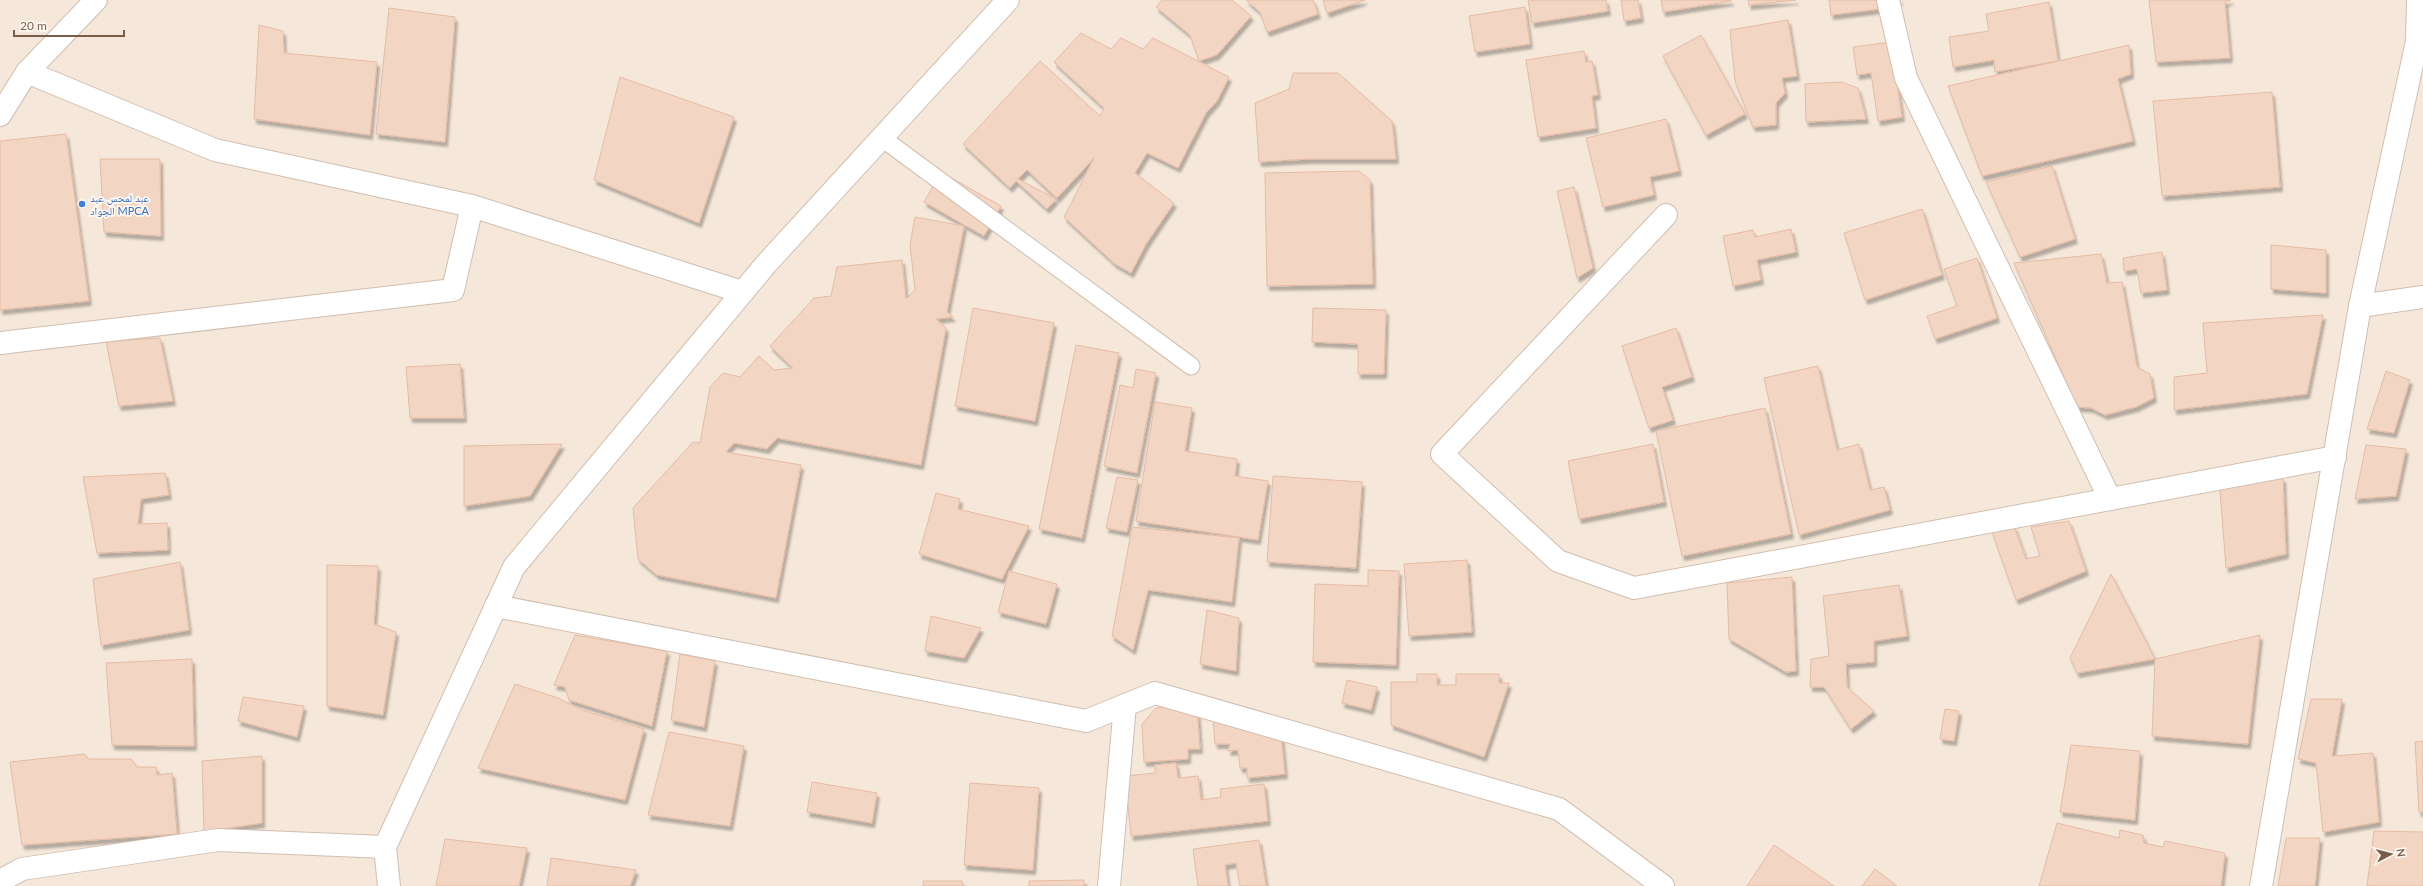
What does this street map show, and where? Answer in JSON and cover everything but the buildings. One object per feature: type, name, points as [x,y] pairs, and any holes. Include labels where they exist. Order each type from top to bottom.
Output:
[{"type":"street","points":[[0,115],[27,72],[96,0]]},
{"type":"street","points":[[389,886],[386,847],[514,567],[766,263],[1008,0]]},
{"type":"street","points":[[1888,0],[1906,78],[2110,499]]},
{"type":"street","points":[[2261,886],[2360,306],[2417,41],[2418,0]]},
{"type":"street","points":[[27,72],[216,150],[472,206],[742,292]]},
{"type":"street","points":[[0,343],[452,290],[472,206]]},
{"type":"street","points":[[1666,216],[1442,454],[1558,560],[1634,588],[2335,457]]},
{"type":"street","points":[[2360,306],[2423,297]]},
{"type":"street","points":[[496,606],[1086,721],[1155,693],[1559,809],[1663,886]]},
{"type":"street","points":[[1109,886],[1125,705]]},
{"type":"street","points":[[0,881],[22,869],[218,840],[386,847]]},
{"type":"lane","points":[[882,138],[1191,366]]},
{"type":"shaded area","points":[[0,0],[2423,0],[2423,886],[0,886]]},
{"type":"place","name":"عبد لمحس عبد الجواد MPCA","points":[[82,204]]}]
